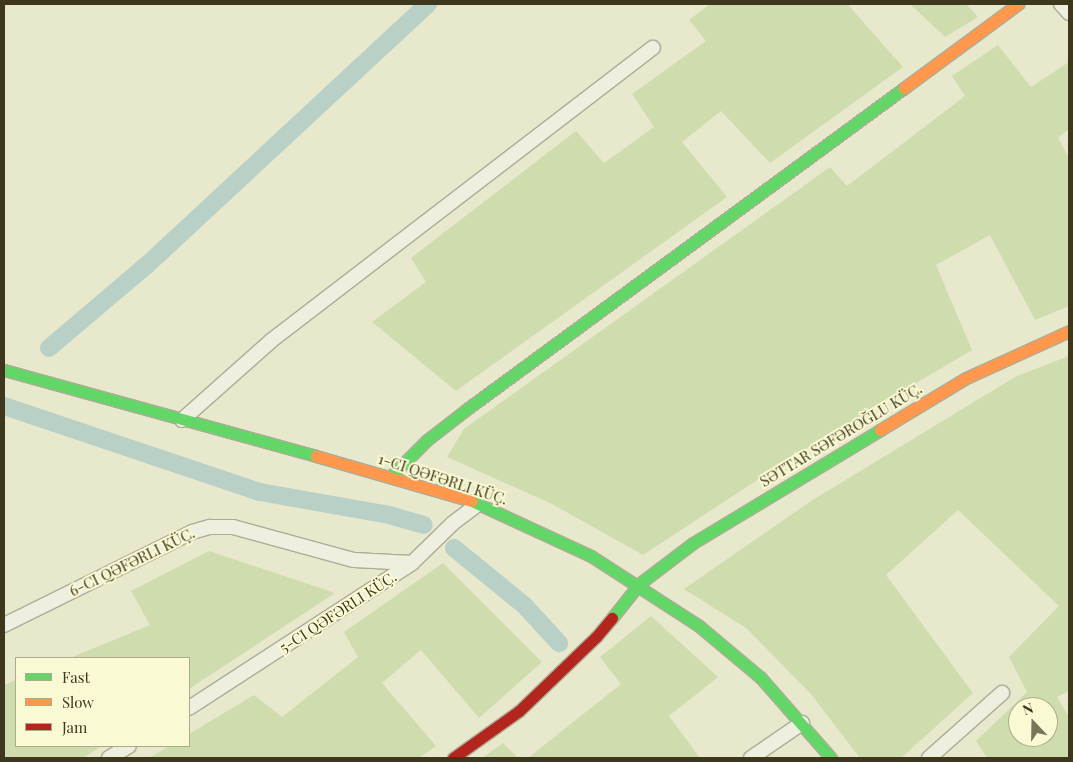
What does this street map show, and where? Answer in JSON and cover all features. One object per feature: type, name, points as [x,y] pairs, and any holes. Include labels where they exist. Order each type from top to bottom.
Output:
[{"type":"street","points":[[391,476],[427,440],[467,409],[1018,4]]},
{"type":"street","points":[[1061,4],[1069,13]]},
{"type":"street","points":[[182,420],[272,340],[653,48]]},
{"type":"street","name":"SƏTTAR SƏFƏROĞLU KÜÇ.","points":[[453,758],[519,711],[545,688],[596,637],[639,584],[693,542],[966,378],[1069,331]]},
{"type":"street","name":"1-CI QƏFƏRLI KÜÇ.","points":[[4,370],[391,476],[478,504],[591,556],[639,584],[699,626],[761,678],[831,758]]},
{"type":"street","name":"5-CI QƏFƏRLI KÜÇ.","points":[[190,707],[412,563],[452,523],[478,504]]},
{"type":"street","points":[[4,624],[192,532],[210,527],[233,527],[354,560],[412,563]]},
{"type":"street","points":[[929,758],[1002,693]]},
{"type":"street","points":[[751,758],[802,723]]},
{"type":"street","points":[[109,758],[127,747]]},
{"type":"green space","points":[[710,4],[852,4],[849,6],[903,67],[770,163],[721,111],[682,142],[727,197],[456,391],[372,322],[426,282],[411,258],[576,131],[604,163],[654,127],[632,94],[706,41],[689,20]]},
{"type":"green space","points":[[910,4],[966,4],[978,17],[945,37]]},
{"type":"green space","points":[[998,45],[1031,87],[1069,62],[1069,129],[1058,138],[1069,158],[1069,306],[1035,320],[990,235],[936,265],[972,350],[803,450],[643,555],[552,504],[447,457],[464,429],[830,167],[847,186],[965,96],[952,76]]},
{"type":"green space","points":[[1069,356],[1069,691],[1057,697],[1022,697],[1027,692],[1009,657],[1059,606],[958,510],[886,575],[973,693],[901,758],[860,758],[810,693],[746,628],[684,589],[811,501],[1015,377]]},
{"type":"green space","points":[[209,551],[335,593],[190,688],[190,657],[72,657],[150,625],[131,591]]},
{"type":"green space","points":[[443,563],[542,662],[479,718],[421,650],[382,683],[436,746],[419,758],[149,758],[167,747],[190,747],[190,733],[254,695],[282,717],[358,657],[344,632]]},
{"type":"green space","points":[[651,616],[718,677],[669,716],[700,758],[528,758],[621,684],[600,657]]},
{"type":"green space","points":[[15,680],[15,747],[100,747],[83,758],[4,758],[4,685]]},
{"type":"green space","points":[[1058,699],[1069,717],[1069,758],[987,758],[976,741],[1008,710],[1008,747],[1058,747]]},
{"type":"green space","points":[[503,743],[518,758],[482,758]]},
{"type":"waterway","points":[[49,348],[147,265],[428,4]]},
{"type":"waterway","points":[[4,406],[260,492],[389,515],[424,525]]},
{"type":"waterway","points":[[454,548],[524,605],[559,643]]},
{"type":"traffic: fast","points":[[391,476],[427,440],[467,409],[904,88]]},
{"type":"traffic: fast","points":[[4,370],[316,456]]},
{"type":"traffic: fast","points":[[612,618],[639,584],[693,543],[880,430]]},
{"type":"traffic: fast","points":[[472,501],[591,556],[699,626],[761,678],[831,758]]},
{"type":"traffic: slow","points":[[904,88],[1018,4]]},
{"type":"traffic: slow","points":[[880,430],[966,378],[1069,331]]},
{"type":"traffic: slow","points":[[316,456],[472,501]]},
{"type":"traffic: jam","points":[[453,758],[519,711],[596,637],[612,618]]}]
